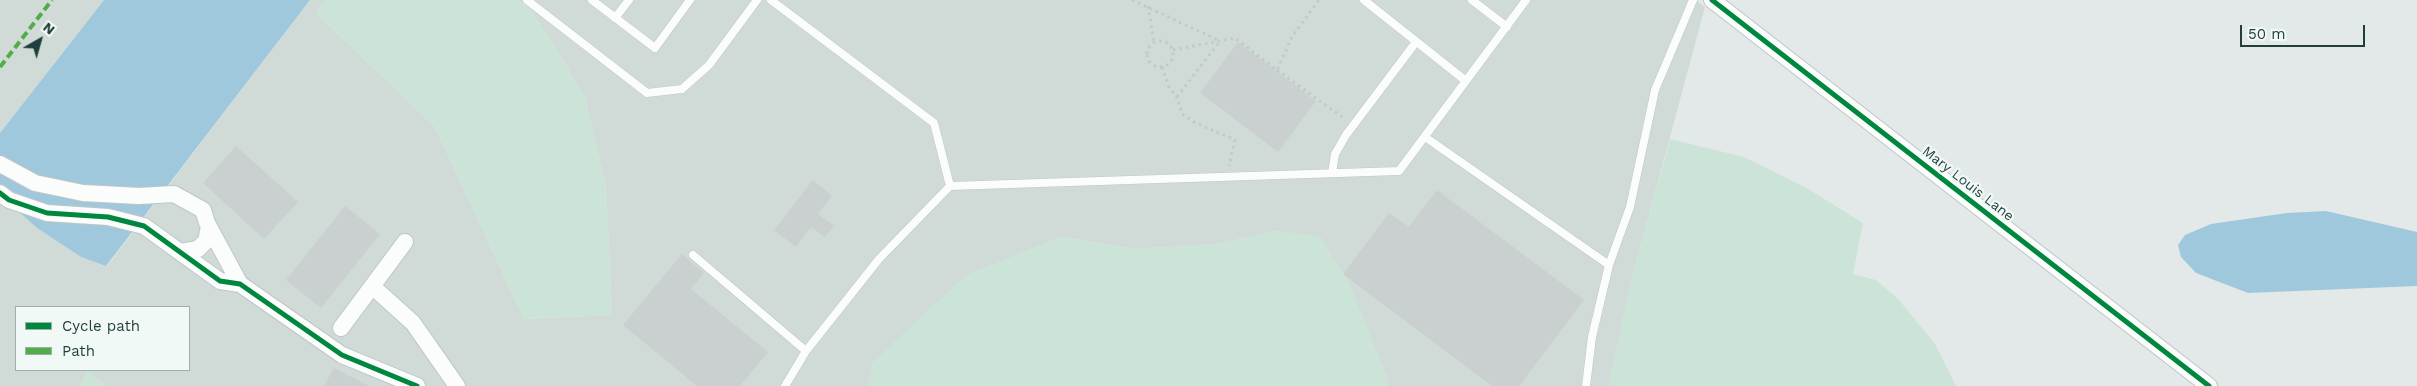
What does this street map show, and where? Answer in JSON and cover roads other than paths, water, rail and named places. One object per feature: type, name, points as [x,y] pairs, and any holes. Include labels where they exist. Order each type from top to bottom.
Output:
[{"type":"street","name":"Mary Louis Lane","points":[[1712,0],[2209,386]]},
{"type":"street","points":[[0,164],[35,183],[83,193],[139,196],[174,194],[203,210],[209,228],[240,284]]},
{"type":"street","points":[[0,193],[9,200],[47,212],[108,217],[144,226],[220,281],[240,284],[342,354],[417,386]]},
{"type":"street","points":[[135,224],[129,211],[130,205],[139,196]]},
{"type":"street","points":[[180,252],[198,249],[206,241],[209,228]]},
{"type":"street","points":[[341,328],[404,242]]},
{"type":"street","points":[[372,286],[413,323],[458,386]]},
{"type":"lane","points":[[527,0],[647,94],[682,89],[709,66],[757,0]]},
{"type":"lane","points":[[592,0],[655,48],[690,0]]},
{"type":"lane","points":[[615,18],[629,0]]},
{"type":"lane","points":[[771,0],[934,123],[950,186]]},
{"type":"lane","points":[[1364,0],[1466,81]]},
{"type":"lane","points":[[1472,0],[1507,27]]},
{"type":"lane","points":[[786,386],[806,351],[878,260],[950,186],[1399,172],[1526,0]]},
{"type":"lane","points":[[1586,386],[1592,337],[1609,264],[1630,207],[1655,90],[1693,0]]},
{"type":"lane","points":[[1332,173],[1335,154],[1346,135],[1416,42]]},
{"type":"lane","points":[[1425,137],[1609,264]]},
{"type":"lane","points":[[693,255],[806,351]]},
{"type":"water","points":[[104,0],[310,0],[106,266],[81,257],[37,228],[0,195],[0,133]]},
{"type":"water","points":[[2326,211],[2417,232],[2417,286],[2248,293],[2196,273],[2181,257],[2178,245],[2185,235],[2211,224],[2287,213]]}]
